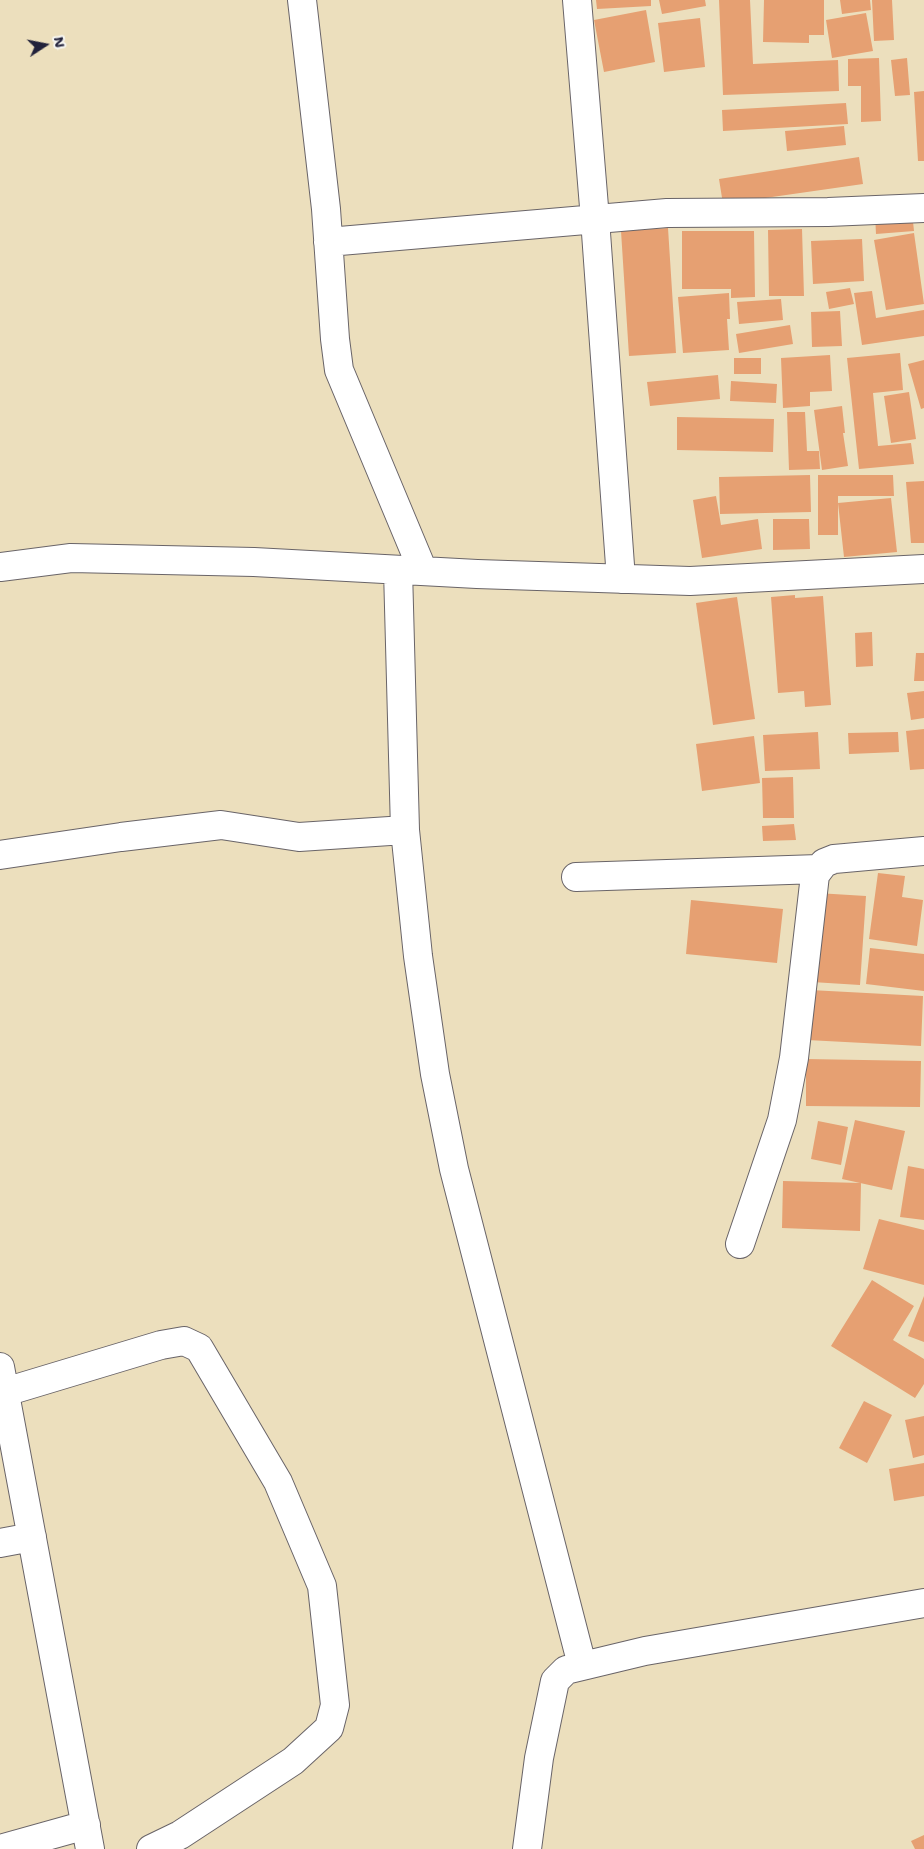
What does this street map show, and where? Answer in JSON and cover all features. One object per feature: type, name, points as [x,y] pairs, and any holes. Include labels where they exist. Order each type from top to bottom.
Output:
[{"type":"street","points":[[302,0],[328,242],[339,370],[410,571],[405,830],[418,956],[435,1074],[454,1169],[582,1665]]},
{"type":"street","points":[[577,0],[621,578]]},
{"type":"street","points":[[328,242],[667,213],[828,212],[924,208]]},
{"type":"street","points":[[0,567],[71,558],[254,562],[410,571],[690,581],[924,569]]},
{"type":"street","points":[[0,855],[121,837],[221,825],[299,837],[405,830]]},
{"type":"street","points":[[740,1244],[782,1120],[794,1058],[815,875],[824,863],[834,859],[924,852]]},
{"type":"street","points":[[576,877],[819,869]]},
{"type":"street","points":[[0,1848],[88,1837],[2,1380],[161,1345],[184,1342],[199,1348],[278,1482],[322,1586],[335,1705],[329,1728],[293,1761],[180,1835],[151,1849]]},
{"type":"street","points":[[0,1543],[32,1537]]},
{"type":"street","points":[[527,1849],[539,1758],[555,1682],[566,1670],[645,1651],[924,1603]]},
{"type":"building","points":[[596,0],[651,0],[651,6],[597,9]]},
{"type":"building","points":[[659,0],[705,0],[706,6],[662,14]]},
{"type":"building","points":[[719,0],[750,0],[753,64],[838,60],[839,91],[723,95]]},
{"type":"building","points":[[764,0],[824,0],[824,35],[809,35],[809,43],[763,42]]},
{"type":"building","points":[[840,0],[870,0],[871,10],[842,14]]},
{"type":"building","points":[[872,0],[892,0],[894,40],[874,41]]},
{"type":"building","points":[[646,10],[655,62],[604,72],[594,20]]},
{"type":"building","points":[[866,13],[873,51],[832,58],[826,20]]},
{"type":"building","points":[[700,18],[705,67],[664,72],[658,23]]},
{"type":"building","points":[[879,58],[881,121],[861,122],[861,86],[848,86],[848,59]]},
{"type":"building","points":[[907,58],[910,95],[895,96],[891,60]]},
{"type":"building","points":[[924,91],[924,161],[918,161],[914,92]]},
{"type":"building","points":[[846,103],[848,124],[723,131],[722,110]]},
{"type":"building","points":[[844,126],[846,145],[787,151],[785,131]]},
{"type":"building","points":[[859,157],[863,184],[723,204],[719,179]]},
{"type":"building","points":[[912,212],[914,231],[876,234],[875,215]]},
{"type":"building","points":[[668,228],[676,353],[629,356],[621,231]]},
{"type":"building","points":[[802,229],[804,296],[769,296],[768,230]]},
{"type":"building","points":[[682,231],[754,231],[755,297],[731,298],[731,289],[682,289]]},
{"type":"building","points":[[914,233],[924,304],[886,310],[874,240]]},
{"type":"building","points":[[862,239],[864,281],[813,284],[811,241]]},
{"type":"building","points":[[850,288],[854,304],[829,309],[826,292]]},
{"type":"building","points":[[872,291],[876,318],[924,310],[924,336],[862,345],[854,293]]},
{"type":"building","points":[[729,293],[730,319],[727,319],[729,350],[683,353],[678,297]]},
{"type":"building","points":[[781,299],[783,320],[739,324],[737,302]]},
{"type":"building","points":[[840,311],[842,346],[812,347],[811,312]]},
{"type":"building","points":[[790,325],[793,344],[739,353],[736,334]]},
{"type":"building","points":[[900,353],[903,390],[873,393],[878,446],[911,443],[914,464],[859,469],[847,358]]},
{"type":"building","points":[[830,355],[832,391],[810,392],[810,406],[783,408],[781,358]]},
{"type":"building","points":[[734,358],[761,358],[761,374],[734,374]]},
{"type":"building","points":[[924,360],[924,408],[921,409],[908,364]]},
{"type":"building","points":[[718,375],[720,399],[650,406],[647,382]]},
{"type":"building","points":[[731,381],[777,384],[776,403],[730,401]]},
{"type":"building","points":[[909,392],[916,439],[891,443],[884,396]]},
{"type":"building","points":[[842,406],[845,433],[843,433],[848,466],[822,470],[814,410]]},
{"type":"building","points":[[787,412],[805,412],[807,451],[819,451],[820,469],[789,470]]},
{"type":"building","points":[[677,417],[774,419],[773,452],[677,450]]},
{"type":"building","points":[[810,475],[811,512],[720,514],[719,477]]},
{"type":"building","points":[[818,475],[893,475],[894,496],[838,496],[838,535],[818,535]]},
{"type":"building","points":[[924,481],[924,543],[911,543],[906,482]]},
{"type":"building","points":[[716,496],[721,525],[758,519],[762,549],[702,558],[693,500]]},
{"type":"building","points":[[891,498],[897,552],[844,557],[838,503]]},
{"type":"building","points":[[773,519],[809,519],[810,549],[773,550]]},
{"type":"building","points":[[795,595],[795,598],[823,596],[831,705],[805,707],[804,691],[778,693],[771,597]]},
{"type":"building","points":[[737,597],[755,719],[713,725],[696,603]]},
{"type":"building","points":[[872,632],[873,666],[856,667],[855,633]]},
{"type":"building","points":[[916,653],[924,653],[924,681],[914,681]]},
{"type":"building","points":[[924,691],[924,718],[911,720],[907,693]]},
{"type":"building","points":[[924,729],[924,769],[910,770],[906,731]]},
{"type":"building","points":[[818,732],[820,769],[765,771],[763,735]]},
{"type":"building","points":[[898,732],[899,752],[849,754],[848,733]]},
{"type":"building","points":[[754,736],[760,783],[702,791],[696,744]]},
{"type":"building","points":[[793,777],[794,818],[763,818],[762,778]]},
{"type":"building","points":[[794,824],[796,840],[763,841],[762,826]]},
{"type":"building","points":[[878,873],[905,876],[902,897],[923,900],[917,946],[869,939]]},
{"type":"building","points":[[817,893],[866,896],[860,985],[812,982]]},
{"type":"building","points":[[691,900],[783,909],[777,963],[686,954]]},
{"type":"building","points":[[870,948],[924,954],[924,991],[866,984]]},
{"type":"building","points":[[810,990],[923,996],[921,1046],[807,1040]]},
{"type":"building","points":[[806,1059],[921,1061],[920,1107],[806,1106]]},
{"type":"building","points":[[855,1120],[905,1131],[892,1190],[842,1179]]},
{"type":"building","points":[[818,1121],[848,1127],[841,1165],[811,1159]]},
{"type":"building","points":[[908,1166],[924,1169],[924,1220],[900,1217]]},
{"type":"building","points":[[783,1181],[861,1183],[860,1231],[782,1228]]},
{"type":"building","points":[[879,1219],[924,1230],[924,1285],[863,1269]]},
{"type":"building","points":[[872,1280],[914,1306],[893,1340],[924,1359],[924,1384],[915,1398],[831,1346]]},
{"type":"building","points":[[924,1296],[924,1342],[908,1336]]},
{"type":"building","points":[[864,1401],[892,1415],[867,1463],[839,1448]]},
{"type":"building","points":[[924,1416],[924,1455],[913,1458],[905,1420]]},
{"type":"building","points":[[924,1463],[924,1496],[894,1501],[889,1469]]},
{"type":"building","points":[[924,1835],[924,1849],[915,1849],[911,1841]]}]
